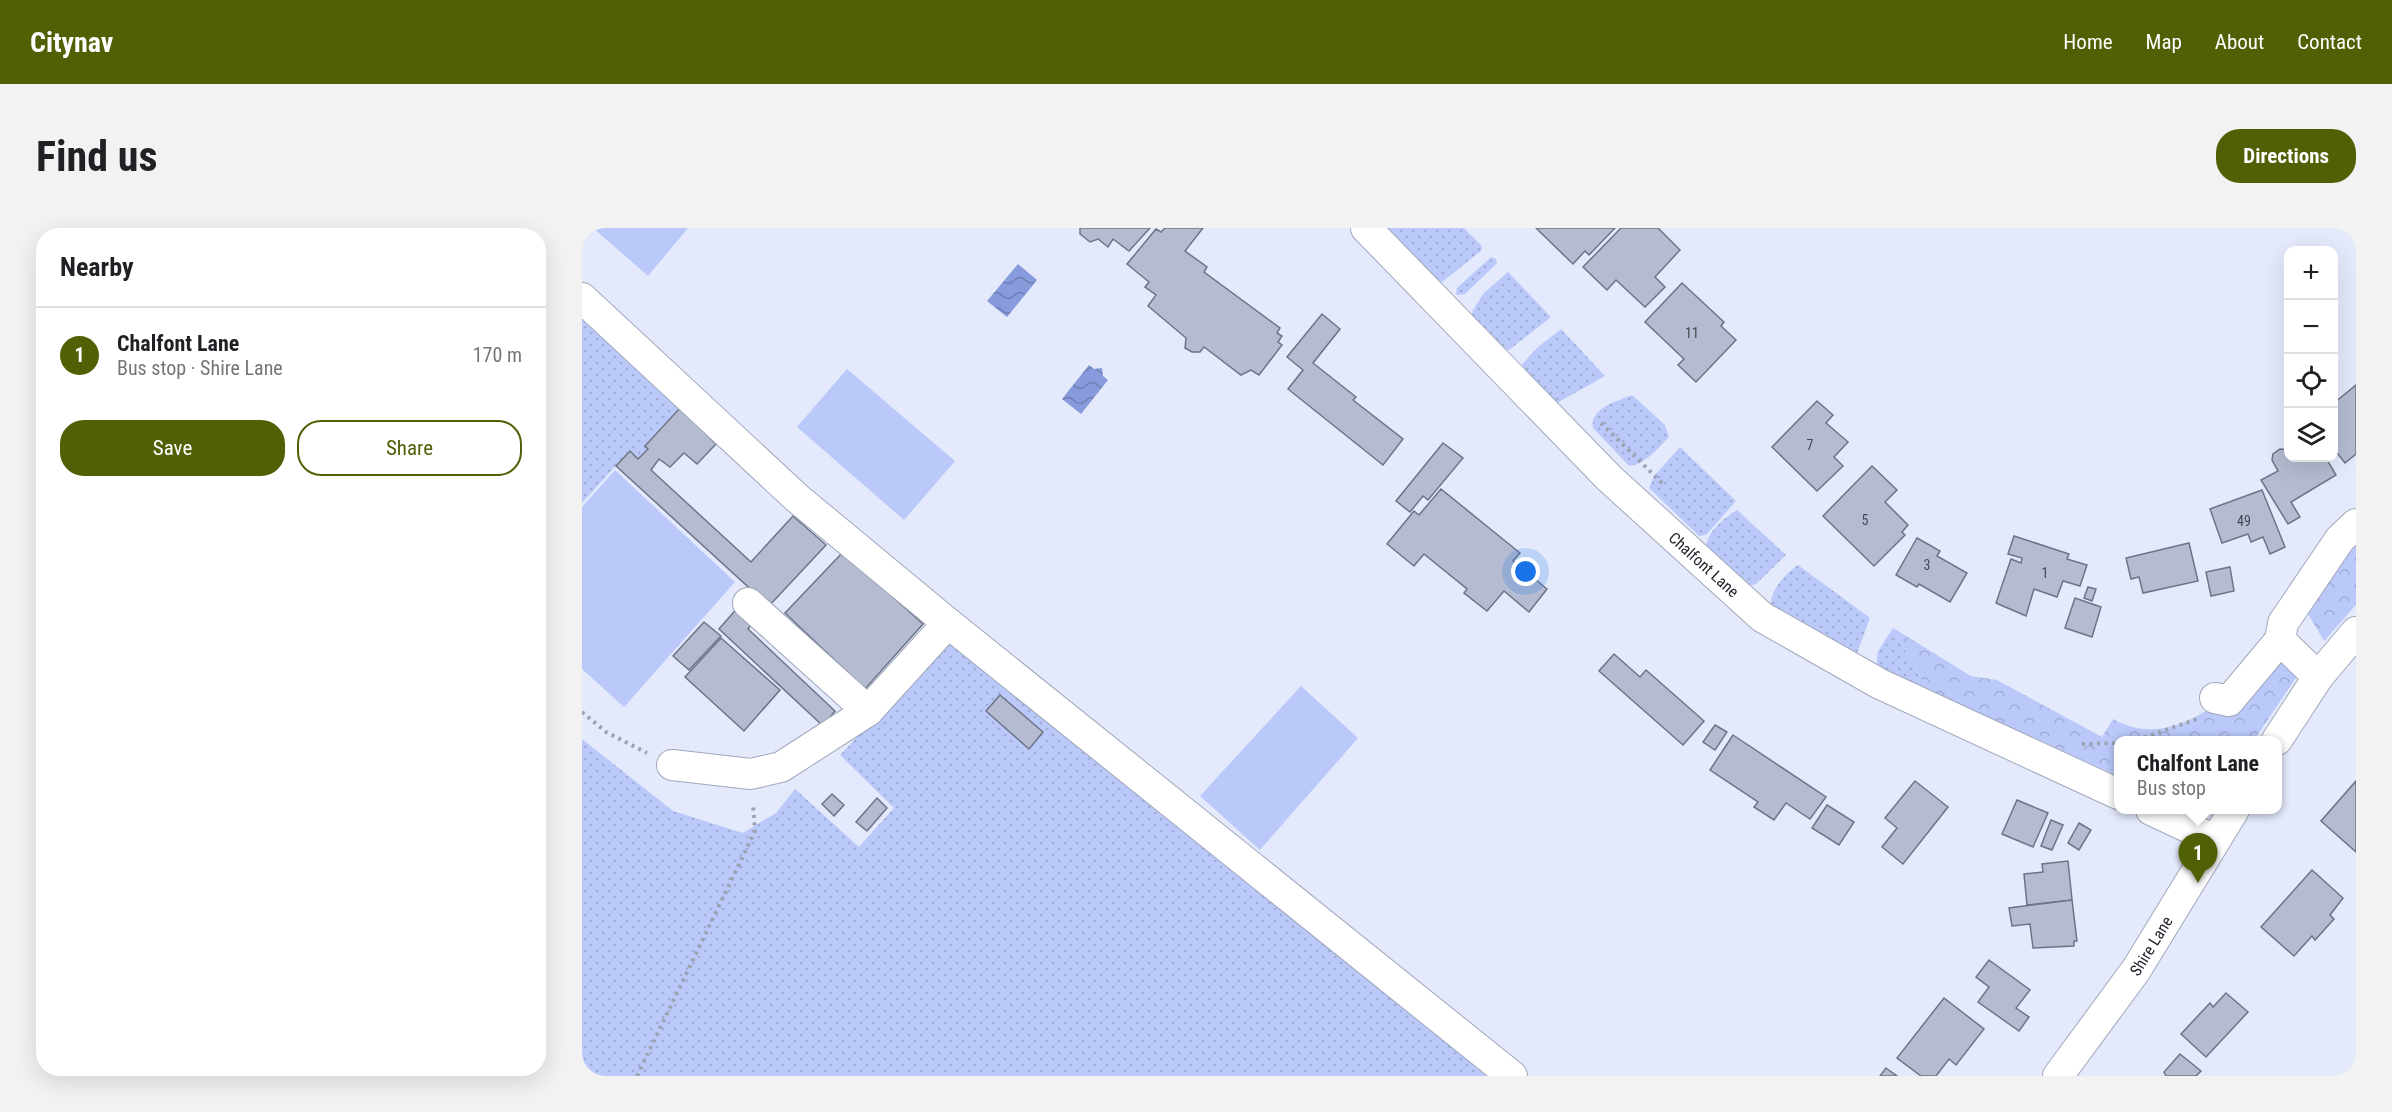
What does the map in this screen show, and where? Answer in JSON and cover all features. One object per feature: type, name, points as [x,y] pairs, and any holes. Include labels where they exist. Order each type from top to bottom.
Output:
[{"type":"street","name":"Chalfont Lane","points":[[1366,228],[1609,478],[1762,617],[1880,684],[2114,792]]},
{"type":"street","points":[[582,298],[797,498],[948,623],[1512,1076]]},
{"type":"street","points":[[2222,700],[2280,640],[2283,623],[2340,538],[2356,524]]},
{"type":"street","points":[[748,603],[868,711]]},
{"type":"street","points":[[672,765],[751,774],[781,767],[868,711],[948,623]]},
{"type":"street","points":[[2280,736],[2318,677],[2356,632]]},
{"type":"street","points":[[2280,640],[2318,677]]},
{"type":"street","points":[[2160,814],[2215,840]]},
{"type":"street","name":"Shire Lane","points":[[2058,1076],[2136,970],[2231,814]]},
{"type":"path","points":[[1599,421],[1664,485]]},
{"type":"path","points":[[2152,736],[2189,724],[2222,700]]},
{"type":"path","points":[[582,712],[606,732],[672,765]]},
{"type":"path","points":[[637,1076],[755,831],[751,774]]},
{"type":"green space","points":[[593,228],[688,228],[648,276]]},
{"type":"green space","points":[[1387,228],[1464,228],[1482,246],[1481,251],[1442,282],[1437,283]]},
{"type":"green space","points":[[1491,257],[1496,259],[1497,263],[1465,294],[1456,295],[1457,288]]},
{"type":"green space","points":[[1508,272],[1551,317],[1509,350],[1504,350],[1473,318],[1472,312],[1483,294]]},
{"type":"green space","points":[[582,312],[680,408],[645,445],[648,449],[638,459],[629,451],[582,503]]},
{"type":"green space","points":[[1561,329],[1605,376],[1557,403],[1524,369],[1522,364],[1538,347]]},
{"type":"green space","points":[[847,369],[955,461],[904,520],[797,427]]},
{"type":"green space","points":[[1632,395],[1665,425],[1669,437],[1646,459],[1629,466],[1593,428],[1593,421],[1595,415],[1606,406]]},
{"type":"green space","points":[[1680,447],[1736,501],[1706,535],[1699,536],[1649,488],[1654,476]]},
{"type":"green space","points":[[615,470],[735,582],[624,707],[582,669],[582,507]]},
{"type":"green space","points":[[1737,510],[1786,555],[1756,584],[1748,586],[1705,549],[1712,532]]},
{"type":"green space","points":[[2356,543],[2356,605],[2324,641],[2305,609]]},
{"type":"green space","points":[[1798,565],[1870,618],[1857,653],[1852,655],[1806,630],[1771,604],[1776,587]]},
{"type":"green space","points":[[1893,628],[1927,690],[1876,667],[1878,651]]},
{"type":"green space","points":[[1893,628],[1971,676],[1997,680],[2102,737],[2113,719],[2136,728],[2159,729],[2181,724],[2202,714],[2222,700],[2279,655],[2300,672],[2257,736],[2114,736],[2114,774],[1927,690]]},
{"type":"green space","points":[[951,637],[1502,1076],[582,1076],[582,739],[673,811],[743,833],[776,813],[795,789],[859,847],[894,808],[840,755]]},
{"type":"green space","points":[[1301,686],[1358,738],[1260,850],[1200,796]]},
{"type":"water","points":[[1018,264],[1037,280],[1007,317],[987,301]]},
{"type":"water","points":[[1089,365],[1094,369],[1102,368],[1103,376],[1108,380],[1081,414],[1062,399]]},
{"type":"building","points":[[1080,228],[1150,228],[1129,251],[1113,239],[1108,247],[1098,239],[1090,242],[1080,234]]},
{"type":"building","points":[[1165,228],[1203,228],[1185,251],[1207,267],[1204,272],[1280,328],[1277,333],[1282,336],[1278,342],[1282,345],[1259,375],[1251,370],[1241,375],[1204,347],[1200,352],[1192,352],[1185,348],[1186,338],[1148,306],[1156,295],[1145,287],[1149,282],[1127,264],[1156,229],[1161,232]]},
{"type":"building","points":[[1536,228],[1615,228],[1589,255],[1585,251],[1573,264]]},
{"type":"building","points":[[1621,228],[1658,228],[1680,250],[1655,277],[1665,287],[1645,307],[1616,280],[1607,290],[1583,267]]},
{"type":"building","points":[[1682,283],[1724,322],[1721,326],[1736,340],[1696,382],[1678,365],[1684,359],[1645,322]]},
{"type":"building","points":[[1322,314],[1340,329],[1313,363],[1356,397],[1353,400],[1403,439],[1383,465],[1288,389],[1303,370],[1287,357]]},
{"type":"building","points":[[2356,385],[2356,454],[2345,463],[2338,454],[2338,400]]},
{"type":"building","points":[[1817,401],[1833,415],[1826,423],[1848,442],[1834,457],[1843,466],[1817,491],[1772,447]]},
{"type":"building","points":[[680,408],[716,444],[697,464],[684,453],[670,467],[659,459],[651,470],[751,562],[793,516],[826,545],[769,606],[616,466],[630,451],[638,459],[648,449],[645,446]]},
{"type":"building","points":[[1443,443],[1463,458],[1428,500],[1423,496],[1410,512],[1396,501]]},
{"type":"building","points":[[2280,449],[2284,450],[2284,462],[2328,462],[2336,475],[2291,502],[2300,517],[2288,524],[2261,480],[2278,471],[2272,460],[2273,454]]},
{"type":"building","points":[[1872,466],[1897,490],[1885,502],[1908,525],[1902,532],[1905,535],[1874,566],[1823,516]]},
{"type":"building","points":[[1441,489],[1520,553],[1513,561],[1547,589],[1529,612],[1504,591],[1487,611],[1464,593],[1467,589],[1424,554],[1414,566],[1387,544],[1414,511],[1419,515]]},
{"type":"building","points":[[2262,490],[2285,547],[2270,554],[2263,537],[2251,542],[2248,534],[2222,543],[2210,509]]},
{"type":"building","points":[[2014,536],[2069,554],[2067,559],[2087,565],[2080,586],[2063,581],[2057,597],[2034,589],[2026,616],[1996,603],[2011,559],[2021,563],[2022,558],[2008,554]]},
{"type":"building","points":[[1917,538],[1940,551],[1937,556],[1967,573],[1950,602],[1919,584],[1917,587],[1896,575]]},
{"type":"building","points":[[2189,543],[2198,581],[2143,593],[2139,577],[2131,579],[2126,558]]},
{"type":"building","points":[[843,552],[923,624],[865,689],[785,613]]},
{"type":"building","points":[[2230,567],[2234,591],[2211,596],[2206,572]]},
{"type":"building","points":[[2088,587],[2096,589],[2092,601],[2084,598]]},
{"type":"building","points":[[2075,598],[2101,607],[2092,637],[2065,628]]},
{"type":"building","points":[[739,606],[754,620],[748,629],[835,711],[823,726],[719,629]]},
{"type":"building","points":[[704,622],[721,636],[689,670],[673,656]]},
{"type":"building","points":[[721,638],[780,690],[744,731],[685,677]]},
{"type":"building","points":[[1614,654],[1640,677],[1646,670],[1704,721],[1683,745],[1599,671]]},
{"type":"building","points":[[1000,695],[1043,732],[1029,749],[986,711]]},
{"type":"building","points":[[1715,725],[1727,732],[1715,750],[1703,742]]},
{"type":"building","points":[[1733,735],[1826,797],[1810,819],[1786,803],[1774,820],[1754,807],[1758,802],[1710,770]]},
{"type":"building","points":[[1915,781],[1948,807],[1903,864],[1882,847],[1897,828],[1885,818]]},
{"type":"building","points":[[2356,781],[2356,852],[2321,821]]},
{"type":"building","points":[[832,794],[844,805],[834,816],[822,804]]},
{"type":"building","points":[[877,798],[887,808],[867,831],[856,822]]},
{"type":"building","points":[[2017,800],[2048,813],[2033,847],[2002,834]]},
{"type":"building","points":[[1827,805],[1854,822],[1839,845],[1812,828]]},
{"type":"building","points":[[2051,820],[2063,825],[2052,850],[2041,846]]},
{"type":"building","points":[[2079,823],[2091,830],[2079,850],[2068,843]]},
{"type":"building","points":[[2068,861],[2072,900],[2027,905],[2024,874],[2043,872],[2042,864]]},
{"type":"building","points":[[2312,870],[2343,898],[2330,915],[2334,919],[2315,940],[2312,936],[2294,956],[2261,927]]},
{"type":"building","points":[[2072,900],[2077,941],[2074,941],[2074,946],[2033,948],[2030,924],[2012,926],[2009,908]]},
{"type":"building","points":[[1989,960],[2030,990],[2016,1008],[2029,1017],[2019,1031],[1978,1002],[1989,987],[1976,977]]},
{"type":"building","points":[[2226,993],[2248,1012],[2206,1057],[2181,1034],[2210,1003],[2213,1007]]},
{"type":"building","points":[[1944,998],[1984,1029],[1956,1065],[1949,1059],[1936,1076],[1921,1076],[1897,1058]]},
{"type":"building","points":[[2180,1054],[2201,1071],[2196,1076],[2166,1076],[2164,1072]]},
{"type":"building","points":[[1886,1068],[1897,1076],[1880,1076]]},
{"type":"place","name":"Chalfont Lane","points":[[2198,883]]}]
